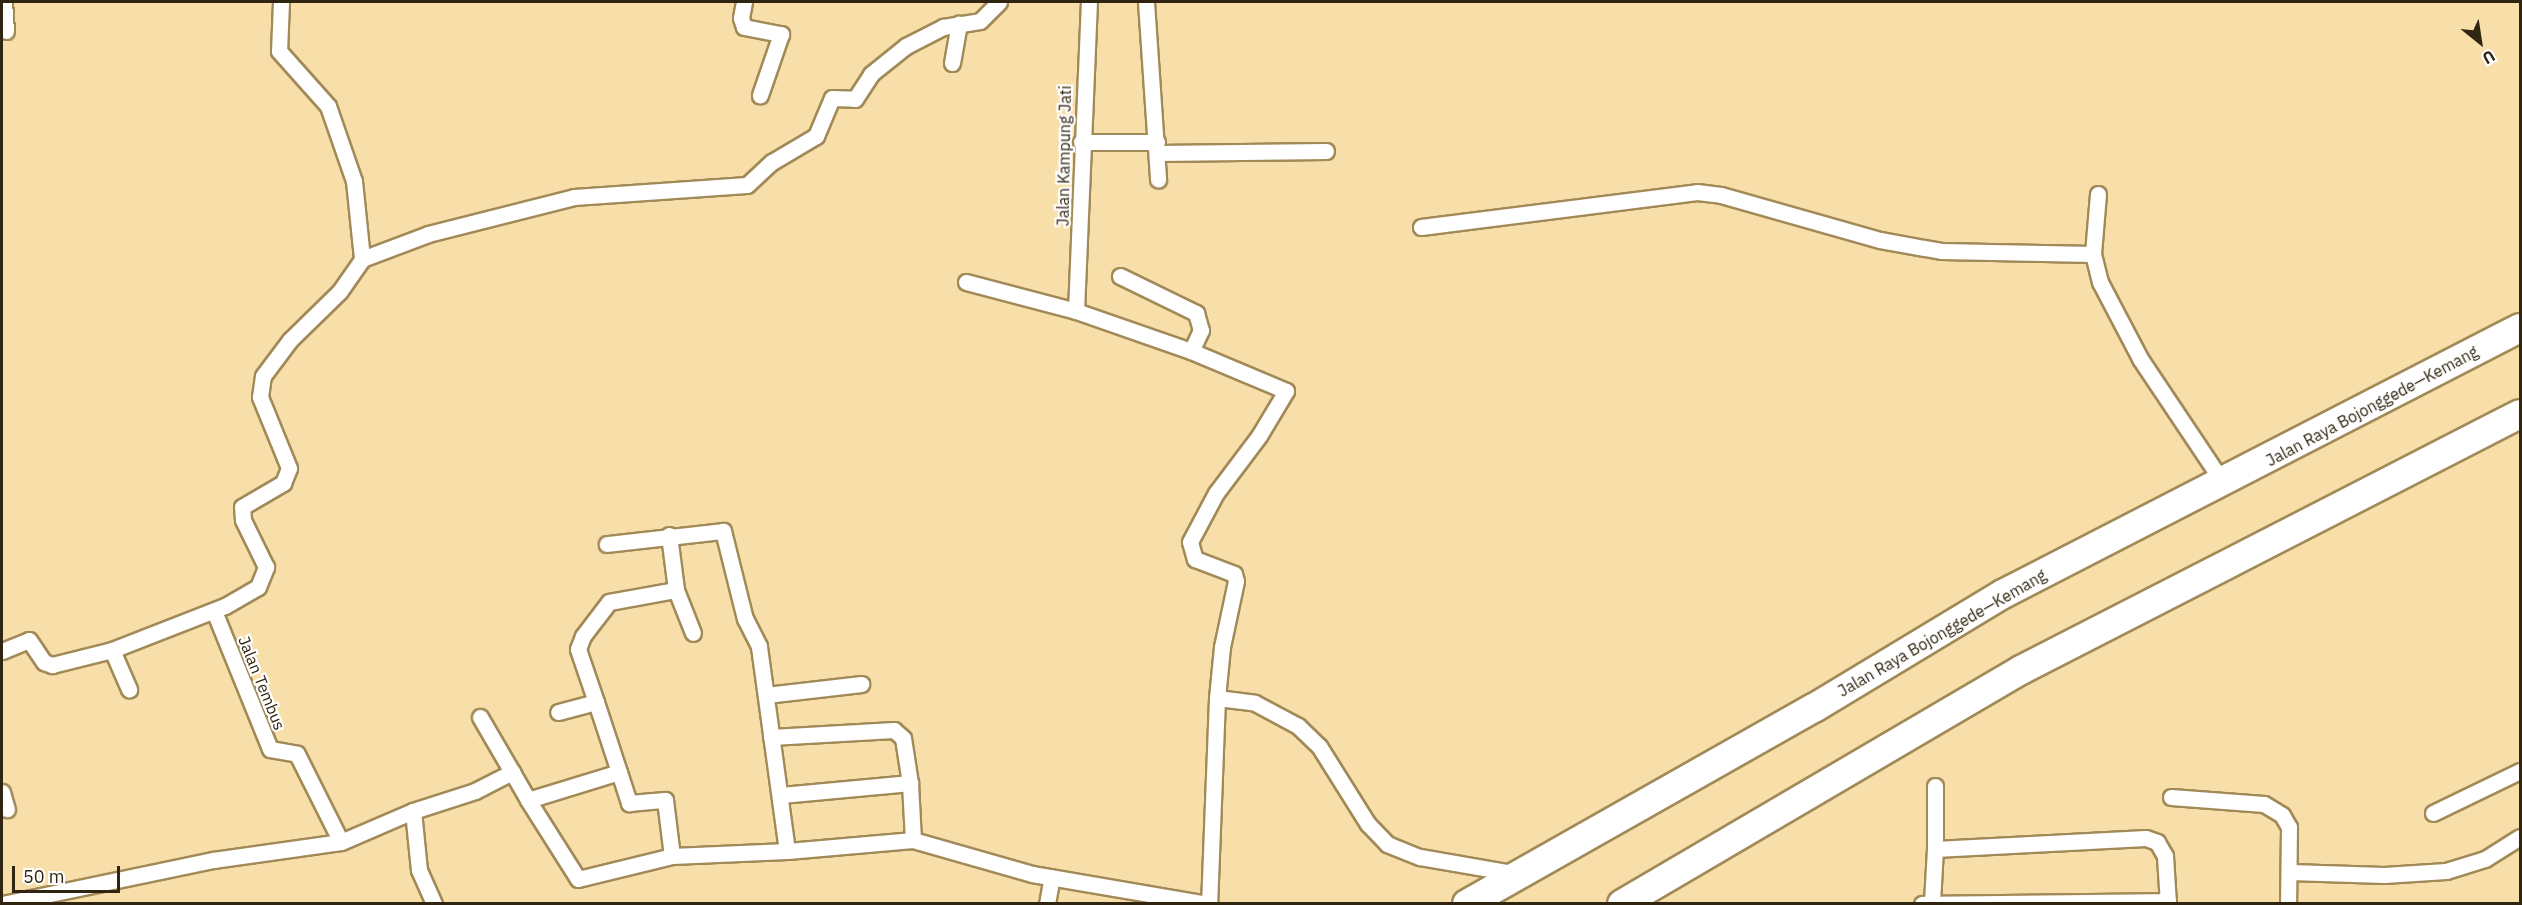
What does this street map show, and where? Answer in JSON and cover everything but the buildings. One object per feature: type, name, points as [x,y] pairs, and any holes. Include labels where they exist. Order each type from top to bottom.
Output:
[{"type":"highway","name":"Jalan Raya Bojonggede—Kemang","points":[[1467,903],[1814,708],[2003,594],[2224,484],[2520,328]]},
{"type":"highway","points":[[1622,903],[2021,670],[2520,414]]},
{"type":"street","points":[[4,2],[6,31]]},
{"type":"street","points":[[281,2],[279,51],[289,66],[318,90],[328,106],[354,181],[362,259]]},
{"type":"street","points":[[744,2],[741,18],[744,27],[781,34],[760,95]]},
{"type":"street","points":[[2,651],[29,640],[49,665],[112,650],[214,611],[253,592],[262,582],[265,561],[243,520],[242,507],[283,483],[289,473],[260,397],[263,376],[290,340],[340,291],[362,259],[438,231],[574,197],[747,185],[772,162],[816,136],[832,98],[855,99],[871,74],[898,51],[928,33],[980,21],[999,2]]},
{"type":"street","name":"Jalan Kampung Jati","points":[[1076,311],[1081,142],[1089,2]]},
{"type":"street","points":[[1146,2],[1158,180]]},
{"type":"street","points":[[952,63],[959,24]]},
{"type":"street","points":[[1081,142],[1157,148],[1326,151]]},
{"type":"street","points":[[1421,228],[1697,192],[1721,195],[1880,240],[1941,251],[2093,254]]},
{"type":"street","points":[[2098,194],[2093,254],[2100,282],[2123,331],[2224,484]]},
{"type":"street","points":[[1120,276],[1196,313],[1201,330],[1191,351]]},
{"type":"street","points":[[480,717],[528,800],[578,879],[672,856],[787,851],[913,840],[1052,877],[1209,903],[1217,698],[1222,647],[1236,577],[1193,558],[1192,533],[1286,391],[1191,351],[1076,311],[966,282]]},
{"type":"street","points":[[607,544],[723,531],[745,619],[759,646],[787,851]]},
{"type":"street","points":[[669,536],[676,591],[693,633]]},
{"type":"street","points":[[672,856],[665,800],[629,803],[578,649],[583,636],[609,602],[676,591]]},
{"type":"street","name":"Jalan Tembus","points":[[214,611],[270,749],[297,754],[341,842]]},
{"type":"street","points":[[112,650],[129,689]]},
{"type":"street","points":[[766,694],[861,684]]},
{"type":"street","points":[[1217,698],[1255,703],[1298,726],[1319,746],[1368,824],[1387,844],[1420,857],[1519,874]]},
{"type":"street","points":[[558,712],[596,702]]},
{"type":"street","points":[[771,737],[894,730],[903,738],[910,783],[913,840]]},
{"type":"street","points":[[2433,813],[2520,771]]},
{"type":"street","points":[[2,903],[213,860],[341,842],[413,811],[475,791],[512,772]]},
{"type":"street","points":[[528,800],[619,772]]},
{"type":"street","points":[[781,795],[910,783]]},
{"type":"street","points":[[1935,786],[1935,849],[1927,903],[2168,902],[2165,856],[2152,840],[1935,849]]},
{"type":"street","points":[[2,792],[7,809]]},
{"type":"street","points":[[2172,797],[2264,804],[2275,809],[2289,827],[2288,903]]},
{"type":"street","points":[[413,811],[419,870],[434,903]]},
{"type":"street","points":[[2290,872],[2384,875],[2446,870],[2485,859],[2520,837]]},
{"type":"street","points":[[1047,903],[1052,877]]}]
